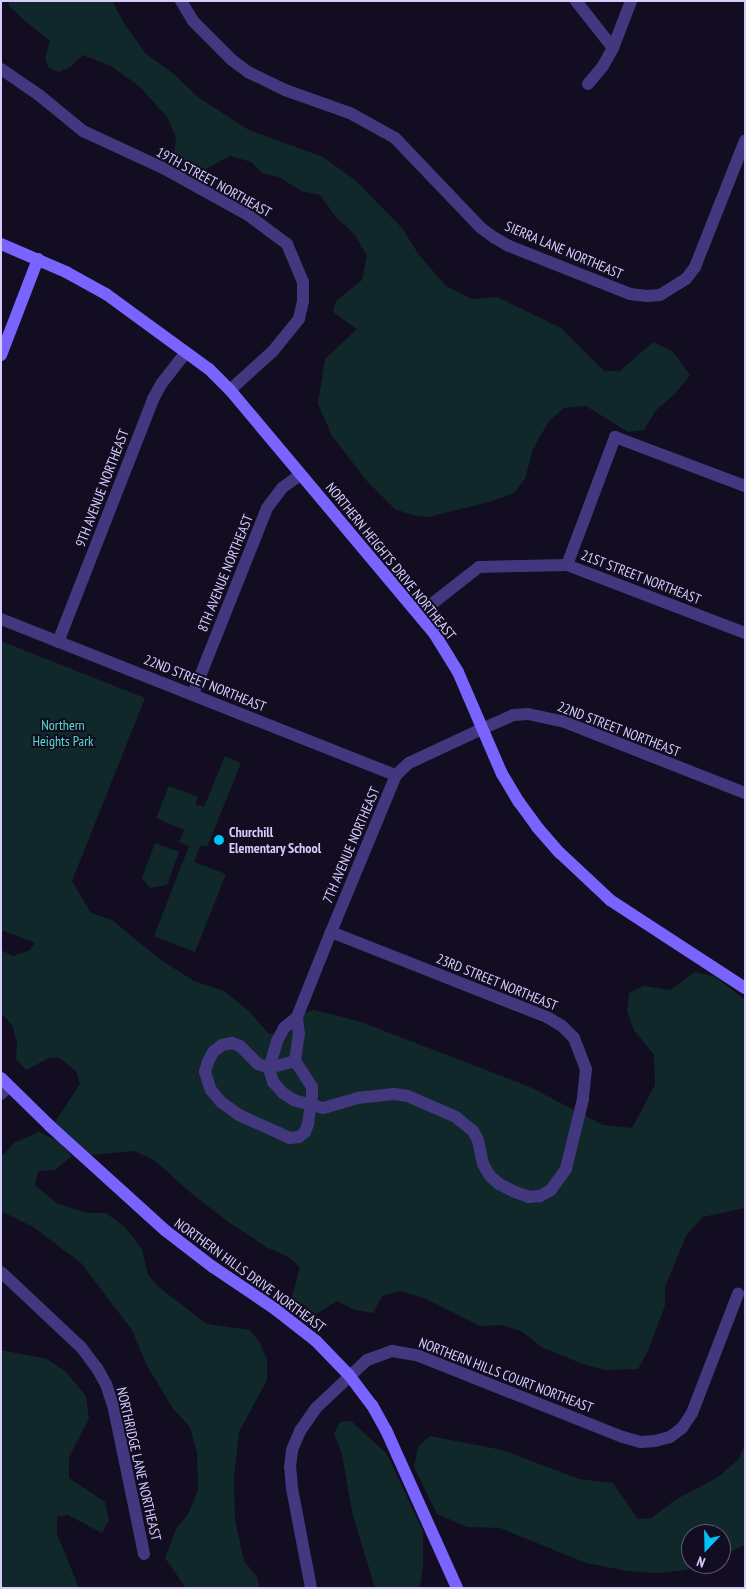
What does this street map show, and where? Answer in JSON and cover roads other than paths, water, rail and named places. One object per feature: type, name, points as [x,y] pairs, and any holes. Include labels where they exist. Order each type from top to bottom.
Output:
[{"type":"street","name":"SIERRA LANE NORTHEAST","points":[[181,1],[193,21],[232,60],[248,72],[285,90],[350,113],[395,138],[482,228],[495,238],[509,246],[630,294],[660,295],[686,280],[695,267],[745,141]]},
{"type":"street","points":[[576,1],[613,48]]},
{"type":"street","points":[[588,84],[603,66],[613,48],[632,1]]},
{"type":"street","name":"19TH STREET NORTHEAST","points":[[1,69],[39,95],[83,131],[165,169],[248,216],[287,244],[303,282],[303,301],[298,319],[273,351],[230,390]]},
{"type":"street","name":"NORTHERN HEIGHTS DRIVE NORTHEAST","points":[[1,244],[80,278],[106,294],[209,369],[230,390],[418,614],[449,656],[502,774],[518,802],[543,833],[580,873],[610,900],[643,924],[745,988]]},
{"type":"street","points":[[1,355],[38,259]]},
{"type":"street","name":"9TH AVENUE NORTHEAST","points":[[58,642],[153,399],[162,383],[186,352]]},
{"type":"street","points":[[567,564],[615,437],[745,486]]},
{"type":"street","name":"8TH AVENUE NORTHEAST","points":[[193,694],[267,508],[282,488],[300,475]]},
{"type":"street","name":"21ST STREET NORTHEAST","points":[[418,614],[479,567],[567,564],[745,633]]},
{"type":"street","name":"22ND STREET NORTHEAST","points":[[1,620],[396,775]]},
{"type":"street","name":"22ND STREET NORTHEAST","points":[[482,729],[514,716],[528,714],[562,721],[745,793]]},
{"type":"street","name":"7TH AVENUE NORTHEAST","points":[[297,1017],[396,775],[409,763],[482,729]]},
{"type":"street","name":"23RD STREET NORTHEAST","points":[[310,1106],[323,1108],[358,1098],[382,1094],[408,1096],[466,1123],[478,1140],[482,1164],[490,1176],[499,1184],[529,1197],[540,1196],[551,1190],[566,1170],[586,1085],[586,1069],[574,1038],[562,1026],[547,1017],[331,932]]},
{"type":"street","points":[[295,1061],[269,1068],[258,1064],[240,1046],[232,1043],[222,1045],[214,1052],[205,1072],[211,1090],[221,1102],[239,1115],[258,1126],[290,1138],[298,1137],[305,1132],[312,1087],[295,1061],[299,1034],[297,1017]]},
{"type":"street","points":[[297,1017],[284,1028],[269,1068],[273,1082],[283,1093],[294,1100],[310,1106]]},
{"type":"street","name":"NORTHERN HILLS DRIVE NORTHEAST","points":[[4,1086],[166,1232],[282,1314],[316,1341],[349,1375],[372,1405],[386,1430],[457,1588]]},
{"type":"street","name":"NORTHRIDGE LANE NORTHEAST","points":[[1,1272],[81,1347],[106,1384],[114,1408],[144,1554]]},
{"type":"street","name":"NORTHERN HILLS COURT NORTHEAST","points":[[310,1588],[292,1488],[290,1467],[292,1450],[300,1431],[316,1408],[367,1360],[392,1351],[405,1352],[623,1438],[642,1442],[655,1441],[670,1437],[682,1428],[692,1413],[738,1294]]},
{"type":"place","name":"Churchill Elementary School","points":[[219,840]]},
{"type":"park label","name":"Northern Heights Park","points":[[63,734]]}]
